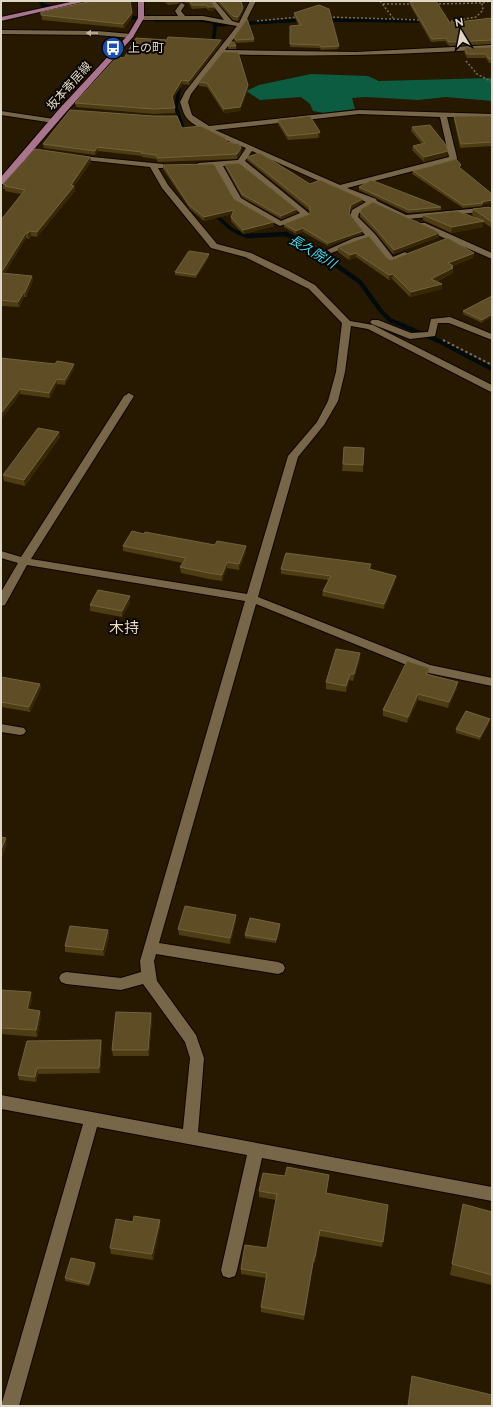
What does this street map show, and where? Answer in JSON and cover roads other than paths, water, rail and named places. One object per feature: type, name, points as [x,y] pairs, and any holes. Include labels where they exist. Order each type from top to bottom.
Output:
[{"type":"main road","points":[[1,19],[84,1]]},
{"type":"main road","name":"坂本寄居線","points":[[1,182],[32,151],[54,121],[66,111],[131,36],[141,18],[141,1]]},
{"type":"street","points":[[254,1],[242,24],[188,94],[184,102],[185,116],[220,135],[373,201],[450,238],[492,256]]},
{"type":"street","points":[[214,3],[230,23]]},
{"type":"street","points":[[182,5],[178,11],[184,19]]},
{"type":"street","points":[[141,18],[203,18],[242,24]]},
{"type":"street","points":[[1,32],[97,33],[131,36]]},
{"type":"street","points":[[221,52],[263,54],[325,53],[492,47]]},
{"type":"street","points":[[209,128],[358,112],[492,116]]},
{"type":"street","points":[[1,113],[54,121]]},
{"type":"street","points":[[341,187],[453,158],[443,115]]},
{"type":"street","points":[[241,162],[250,147]]},
{"type":"street","points":[[66,156],[153,166],[166,166]]},
{"type":"street","points":[[195,165],[241,162],[306,214],[280,224],[238,200],[218,164]]},
{"type":"street","points":[[153,166],[165,186],[214,246],[248,255],[312,287],[347,323],[358,324],[378,322],[410,336],[432,334],[434,321],[450,320],[492,337]]},
{"type":"street","points":[[373,201],[355,212],[354,217],[372,236],[391,260],[413,252]]},
{"type":"street","points":[[407,218],[492,209]]},
{"type":"street","points":[[331,250],[372,236]]},
{"type":"street","points":[[439,242],[450,238]]},
{"type":"street","points":[[190,1137],[197,1058],[191,1039],[150,983],[147,961],[253,599],[293,456],[318,427],[332,403],[340,376],[347,323]]},
{"type":"street","points":[[358,324],[401,342],[492,389]]},
{"type":"street","points":[[1,602],[24,561],[129,396]]},
{"type":"street","points":[[1,554],[24,561],[253,599],[428,669],[492,682]]},
{"type":"street","points":[[1,728],[20,731]]},
{"type":"street","points":[[151,948],[278,968]]},
{"type":"street","points":[[66,978],[121,984],[149,976]]},
{"type":"street","points":[[1,1102],[492,1194]]},
{"type":"street","points":[[10,1406],[92,1119]]},
{"type":"street","points":[[229,1270],[256,1150]]},
{"type":"waterway","name":"長久院川","points":[[40,1],[43,5],[57,9]]},
{"type":"waterway","name":"長久院川","points":[[125,17],[146,19]]},
{"type":"waterway","name":"長久院川","points":[[155,20],[200,20],[214,22],[215,28],[211,60],[202,63]]},
{"type":"waterway","points":[[215,25],[303,20]]},
{"type":"waterway","points":[[324,20],[419,21]]},
{"type":"waterway","name":"長久院川","points":[[180,84],[176,107],[185,134]]},
{"type":"waterway","name":"長久院川","points":[[212,212],[231,229],[239,233]]},
{"type":"waterway","name":"長久院川","points":[[239,233],[247,236],[286,234],[312,248],[360,282],[381,311],[390,320],[441,342],[492,369]]},
{"type":"place","name":"上の町","points":[[113,48]]},
{"type":"district","name":"木持","points":[[124,628]]}]
